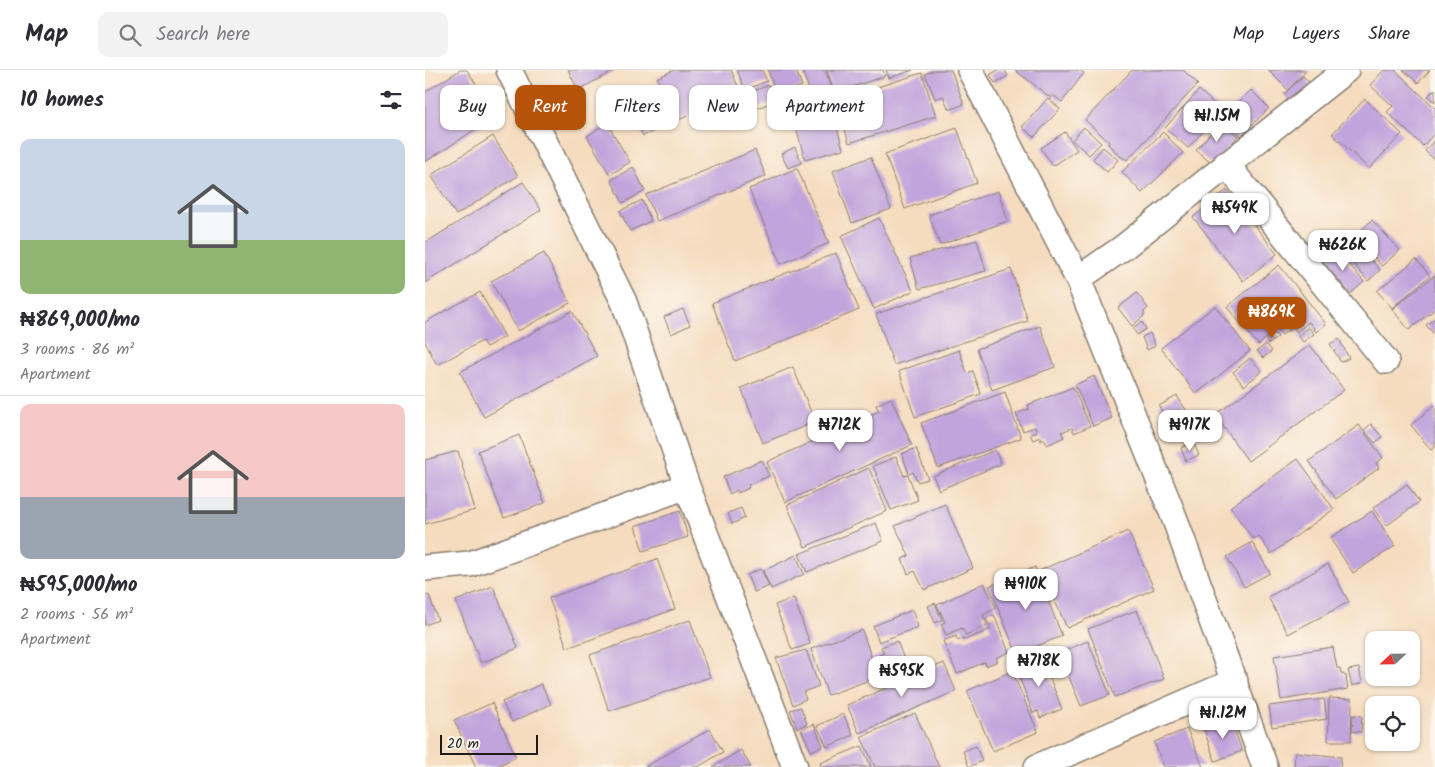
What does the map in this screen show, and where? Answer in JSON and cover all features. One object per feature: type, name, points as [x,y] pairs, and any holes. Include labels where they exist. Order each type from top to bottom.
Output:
[{"type":"street","points":[[509,70],[624,302],[687,486],[795,767]]},
{"type":"street","points":[[970,70],[1078,279],[1175,518],[1265,767]]},
{"type":"street","points":[[1078,279],[1124,247],[1346,70]]},
{"type":"street","points":[[1226,164],[1386,361]]},
{"type":"street","points":[[425,568],[470,564],[687,486]]},
{"type":"street","points":[[1037,767],[1235,681]]},
{"type":"building","points":[[460,70],[467,70],[476,85],[440,85],[440,130],[474,130],[425,162],[425,92]]},
{"type":"building","points":[[568,70],[616,70],[586,86],[576,85]]},
{"type":"building","points":[[674,70],[731,70],[738,85],[689,85],[689,115],[679,120],[679,85],[660,85],[657,78]]},
{"type":"building","points":[[737,70],[762,70],[767,81],[757,85],[743,85]]},
{"type":"building","points":[[768,70],[796,70],[802,85],[773,85]]},
{"type":"building","points":[[802,70],[825,70],[831,85],[807,85]]},
{"type":"building","points":[[827,70],[883,70],[885,76],[858,85],[832,85]]},
{"type":"building","points":[[886,70],[913,70],[889,78]]},
{"type":"building","points":[[934,70],[951,70],[964,104],[949,110],[943,96],[935,99],[925,74]]},
{"type":"building","points":[[998,70],[1005,70],[1008,76],[995,83],[990,75]]},
{"type":"building","points":[[1015,70],[1080,70],[1084,73],[1062,102],[1053,95],[1051,98]]},
{"type":"building","points":[[1132,70],[1183,70],[1198,84],[1127,160],[1120,156],[1108,144],[1109,142],[1085,120]]},
{"type":"building","points":[[1268,70],[1307,70],[1288,90]]},
{"type":"building","points":[[1384,70],[1395,70],[1435,108],[1435,133],[1423,146],[1387,112],[1393,106],[1370,85]]},
{"type":"building","points":[[1403,70],[1430,70],[1418,83]]},
{"type":"building","points":[[922,73],[936,116],[849,143],[845,130],[883,130],[883,85]]},
{"type":"building","points":[[1303,76],[1314,87],[1295,106],[1284,94]]},
{"type":"building","points":[[767,86],[767,104],[757,108],[757,90]]},
{"type":"building","points":[[1435,89],[1435,102],[1428,96]]},
{"type":"building","points":[[1199,90],[1222,111],[1188,148],[1165,128]]},
{"type":"building","points":[[1251,90],[1269,108],[1241,136],[1224,117]]},
{"type":"building","points":[[1048,98],[1060,109],[1034,137],[1022,127]]},
{"type":"building","points":[[1365,99],[1402,134],[1369,169],[1332,134]]},
{"type":"building","points":[[1221,121],[1238,136],[1213,165],[1196,150]]},
{"type":"building","points":[[1084,127],[1101,143],[1089,155],[1072,140]]},
{"type":"building","points":[[957,128],[977,183],[905,209],[885,154]]},
{"type":"building","points":[[596,130],[611,130],[630,162],[610,175],[587,136]]},
{"type":"building","points":[[641,130],[656,130],[643,136]]},
{"type":"building","points":[[797,130],[838,130],[843,149],[805,160]]},
{"type":"building","points":[[1065,132],[1077,150],[1053,166],[1041,148]]},
{"type":"building","points":[[1163,132],[1183,153],[1142,193],[1122,172]]},
{"type":"building","points":[[493,136],[518,176],[456,215],[431,175]]},
{"type":"building","points":[[1435,139],[1435,160],[1425,151]]},
{"type":"building","points":[[795,147],[802,163],[788,168],[781,154]]},
{"type":"building","points":[[1103,147],[1118,160],[1107,172],[1093,159]]},
{"type":"building","points":[[755,150],[766,176],[657,221],[646,195]]},
{"type":"building","points":[[871,157],[891,209],[852,223],[833,171]]},
{"type":"building","points":[[633,167],[645,191],[623,203],[611,180]]},
{"type":"building","points":[[797,168],[829,243],[781,264],[749,189]]},
{"type":"building","points":[[523,182],[541,210],[425,283],[425,243]]},
{"type":"building","points":[[1227,190],[1277,254],[1243,281],[1193,217]]},
{"type":"building","points":[[998,191],[1008,221],[940,245],[929,215]]},
{"type":"building","points":[[642,200],[651,221],[630,231],[620,211]]},
{"type":"building","points":[[879,218],[913,291],[874,309],[841,236]]},
{"type":"building","points":[[1372,220],[1400,250],[1382,266],[1355,236]]},
{"type":"building","points":[[1350,235],[1380,270],[1368,281],[1338,246]]},
{"type":"building","points":[[977,240],[986,271],[919,289],[910,258]]},
{"type":"building","points":[[1337,250],[1364,282],[1350,294],[1323,262]]},
{"type":"building","points":[[544,253],[570,303],[518,331],[491,281]]},
{"type":"building","points":[[836,253],[859,310],[735,361],[712,303]]},
{"type":"building","points":[[1416,259],[1430,276],[1392,308],[1377,291]]},
{"type":"building","points":[[1279,265],[1326,324],[1316,332],[1309,322],[1297,332],[1288,321],[1258,345],[1227,307]]},
{"type":"building","points":[[1011,269],[1028,321],[894,365],[876,314]]},
{"type":"building","points":[[1435,275],[1435,309],[1409,330],[1392,309]]},
{"type":"building","points":[[480,292],[505,337],[486,347],[482,341],[437,365],[425,342],[425,322]]},
{"type":"building","points":[[1137,293],[1148,308],[1144,312],[1144,316],[1132,326],[1118,308]]},
{"type":"building","points":[[1215,306],[1250,351],[1196,394],[1161,348]]},
{"type":"building","points":[[683,309],[690,325],[671,334],[664,317]]},
{"type":"building","points":[[572,311],[597,356],[484,417],[460,372]]},
{"type":"building","points":[[1435,318],[1435,335],[1426,325]]},
{"type":"building","points":[[1142,322],[1146,329],[1137,335],[1133,328]]},
{"type":"building","points":[[1288,324],[1291,328],[1282,335],[1278,330]]},
{"type":"building","points":[[1040,326],[1055,367],[992,390],[977,349]]},
{"type":"building","points":[[1308,327],[1314,334],[1303,342],[1298,336]]},
{"type":"building","points":[[1150,333],[1155,346],[1147,350],[1142,337]]},
{"type":"building","points":[[1275,334],[1278,337],[1269,344],[1266,341]]},
{"type":"building","points":[[1339,339],[1349,358],[1341,362],[1330,344]]},
{"type":"building","points":[[1266,344],[1272,351],[1263,358],[1257,351]]},
{"type":"building","points":[[1310,345],[1344,390],[1248,461],[1215,415]]},
{"type":"building","points":[[959,350],[967,373],[973,371],[981,394],[915,417],[899,371]]},
{"type":"building","points":[[1250,358],[1262,371],[1244,386],[1233,372]]},
{"type":"building","points":[[793,367],[815,422],[763,443],[741,388]]},
{"type":"building","points":[[1094,376],[1112,418],[1093,426],[1075,385]]},
{"type":"building","points":[[1073,387],[1090,426],[1074,433],[1072,428],[1061,432],[1064,437],[1047,445],[1044,439],[1041,441],[1040,437],[1033,440],[1030,434],[1037,432],[1035,427],[1023,431],[1016,414],[1029,409],[1028,405]]},
{"type":"building","points":[[1005,392],[1021,438],[938,468],[921,423]]},
{"type":"building","points":[[1177,396],[1186,410],[1174,418],[1173,415],[1166,419],[1159,406]]},
{"type":"building","points":[[891,398],[912,445],[785,502],[767,462],[879,411],[876,405]]},
{"type":"building","points":[[1435,405],[1435,447],[1431,450],[1411,425]]},
{"type":"building","points":[[1371,424],[1382,437],[1375,443],[1364,430]]},
{"type":"building","points":[[1359,425],[1383,458],[1376,463],[1379,468],[1336,499],[1309,461]]},
{"type":"building","points":[[519,435],[545,503],[504,518],[478,451]]},
{"type":"building","points":[[1193,442],[1199,455],[1186,461],[1181,448]]},
{"type":"building","points":[[916,448],[928,479],[918,482],[913,472],[909,474],[902,454]]},
{"type":"building","points":[[995,450],[1001,464],[939,490],[933,476]]},
{"type":"building","points":[[458,451],[475,510],[425,524],[425,460]]},
{"type":"building","points":[[896,457],[904,476],[908,475],[918,500],[891,510],[873,466]]},
{"type":"building","points":[[1298,459],[1334,509],[1271,554],[1259,536],[1253,539],[1230,507]]},
{"type":"building","points":[[762,460],[769,476],[748,485],[749,488],[738,493],[737,490],[730,494],[723,477]]},
{"type":"building","points":[[869,468],[887,511],[805,547],[787,505]]},
{"type":"building","points":[[1407,484],[1419,502],[1386,526],[1373,508]]},
{"type":"building","points":[[945,504],[973,568],[924,590],[915,571],[908,574],[902,559],[909,556],[895,526]]},
{"type":"building","points":[[741,508],[745,518],[732,524],[728,513]]},
{"type":"building","points":[[680,511],[688,537],[643,551],[635,526]]},
{"type":"building","points":[[1372,511],[1395,546],[1353,573],[1330,538]]},
{"type":"building","points":[[876,523],[883,541],[807,572],[799,554]]},
{"type":"building","points":[[1128,531],[1154,589],[1067,628],[1041,570]]},
{"type":"building","points":[[1252,542],[1270,573],[1244,587],[1227,557]]},
{"type":"building","points":[[796,555],[804,574],[771,589],[763,571]]},
{"type":"building","points":[[657,559],[675,609],[567,648],[549,598]]},
{"type":"building","points":[[1328,564],[1349,602],[1288,634],[1268,597]]},
{"type":"building","points":[[1035,567],[1062,636],[1017,654],[989,586]]},
{"type":"building","points":[[761,569],[769,586],[754,592],[747,575]]},
{"type":"building","points":[[984,583],[996,608],[983,615],[987,625],[966,635],[962,628],[946,635],[941,624],[945,622],[937,605]]},
{"type":"building","points":[[493,586],[518,648],[481,663],[456,601]]},
{"type":"building","points":[[429,595],[438,620],[425,625],[425,596]]},
{"type":"building","points":[[794,598],[810,644],[792,650],[775,605]]},
{"type":"building","points":[[935,603],[942,620],[935,623],[928,606]]},
{"type":"building","points":[[912,610],[918,627],[879,642],[873,626]]},
{"type":"building","points":[[1137,610],[1164,679],[1115,697],[1088,629]]},
{"type":"building","points":[[994,615],[1009,652],[996,658],[998,661],[986,666],[985,662],[957,674],[943,641],[956,636],[958,641],[964,638],[965,640],[991,629],[986,618]]},
{"type":"building","points":[[690,620],[710,677],[609,711],[590,655]]},
{"type":"building","points":[[862,630],[878,677],[828,695],[811,649]]},
{"type":"building","points":[[897,641],[905,662],[879,672],[873,658],[884,653],[881,647]]},
{"type":"building","points":[[1088,641],[1110,695],[1081,706],[1059,653]]},
{"type":"building","points":[[1333,647],[1337,668],[1340,668],[1341,673],[1346,676],[1348,689],[1281,700],[1274,656]]},
{"type":"building","points":[[806,650],[819,686],[803,692],[806,699],[793,705],[776,658]]},
{"type":"building","points":[[1042,658],[1062,709],[1040,718],[1038,711],[1033,713],[1016,669]]},
{"type":"building","points":[[944,663],[956,691],[859,733],[847,705]]},
{"type":"building","points":[[1359,668],[1362,683],[1352,686],[1348,670]]},
{"type":"building","points":[[1012,671],[1038,732],[993,751],[967,691]]},
{"type":"building","points":[[541,684],[551,704],[512,722],[502,702]]},
{"type":"building","points":[[1329,698],[1352,699],[1351,741],[1328,741]]},
{"type":"building","points":[[1324,699],[1327,719],[1272,727],[1269,706]]},
{"type":"building","points":[[492,703],[516,757],[495,767],[476,767],[454,720]]},
{"type":"building","points":[[801,707],[807,724],[797,728],[790,710]]},
{"type":"building","points":[[915,713],[939,767],[875,767],[861,737]]},
{"type":"building","points":[[843,714],[853,735],[827,747],[817,726]]},
{"type":"building","points":[[1353,715],[1362,716],[1361,732],[1352,731]]},
{"type":"building","points":[[1231,720],[1242,751],[1215,761],[1204,730]]},
{"type":"building","points":[[814,724],[823,746],[811,751],[801,729]]},
{"type":"building","points":[[710,729],[723,752],[698,767],[645,767]]},
{"type":"building","points":[[1187,729],[1203,767],[1164,767],[1154,742]]},
{"type":"building","points":[[862,746],[871,767],[822,767],[820,763]]},
{"type":"building","points":[[976,746],[982,761],[969,767],[963,751]]},
{"type":"building","points":[[741,750],[751,767],[713,767]]},
{"type":"building","points":[[1295,752],[1341,757],[1340,767],[1294,767]]}]
